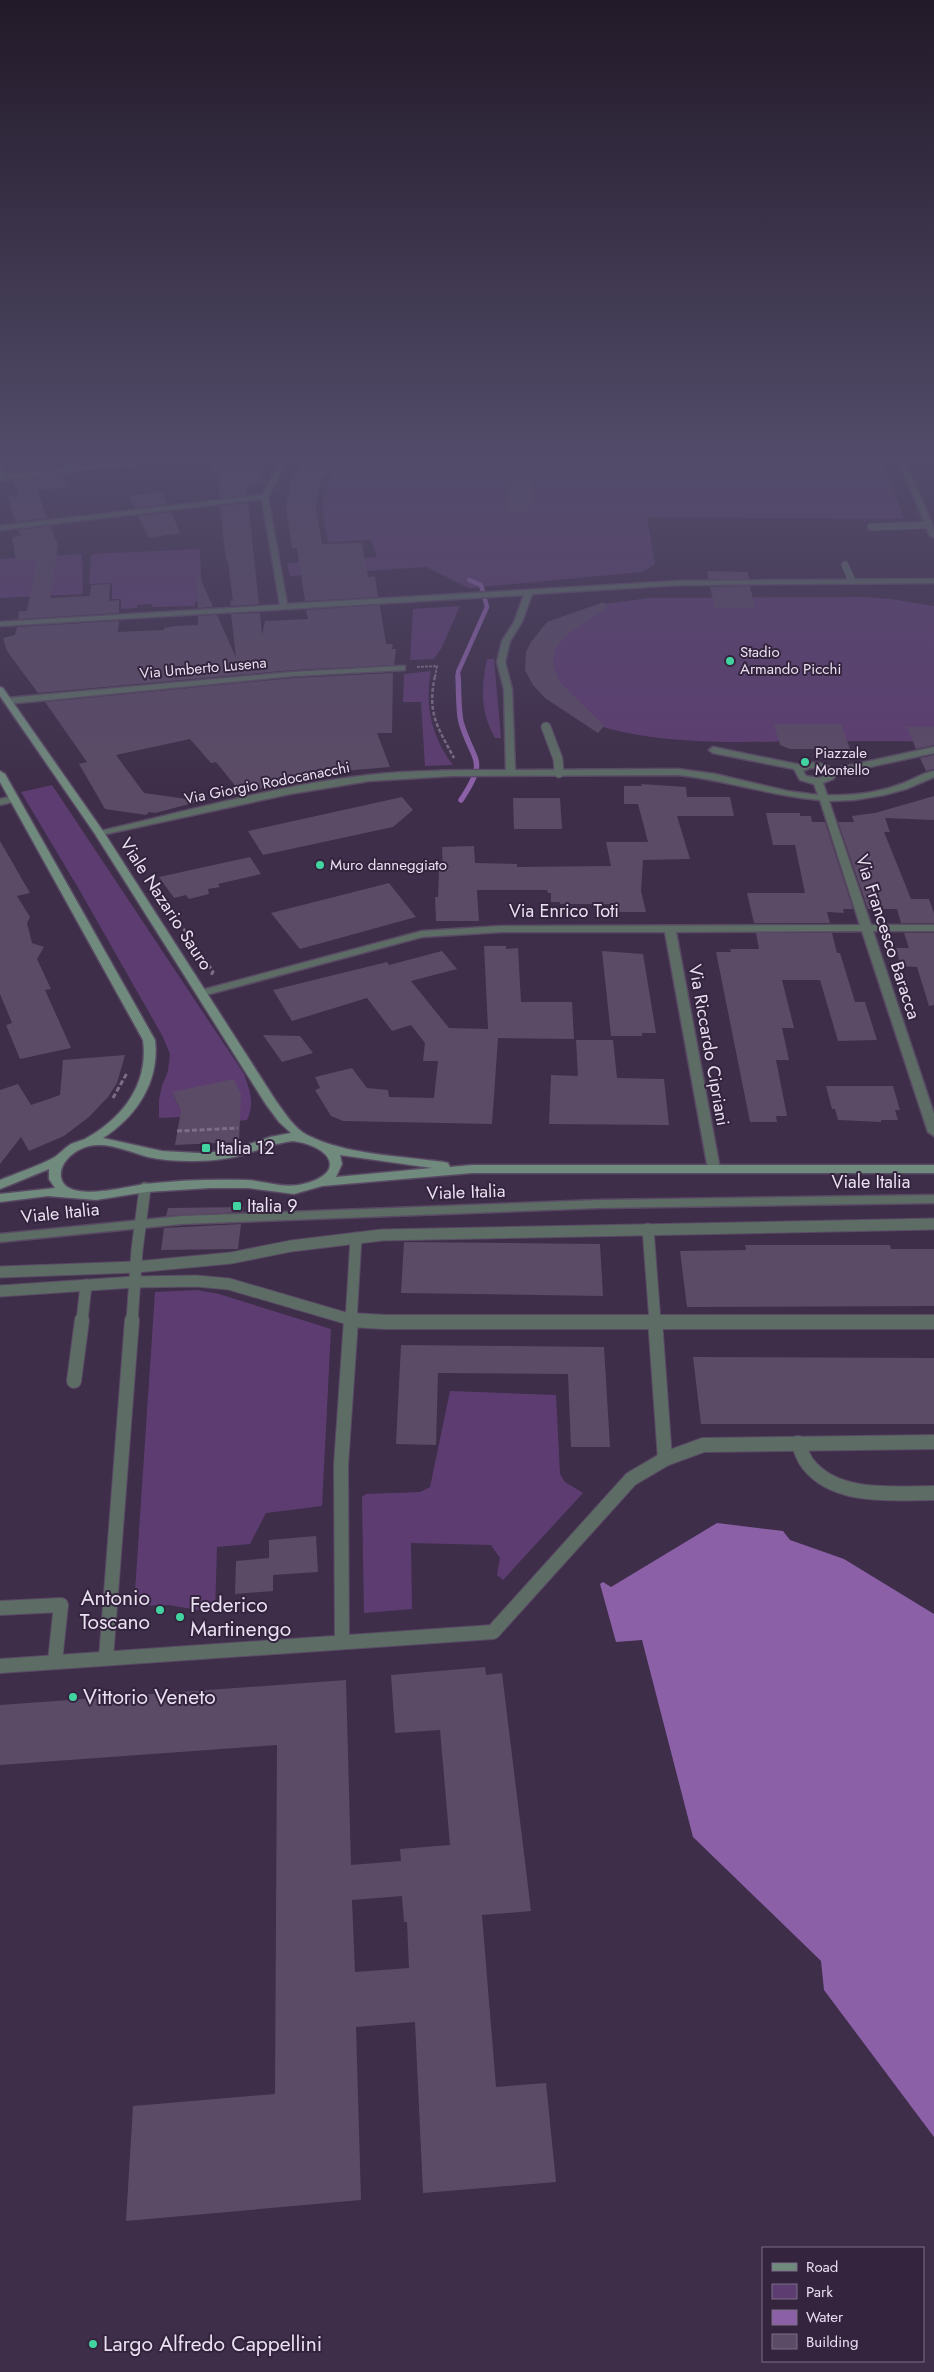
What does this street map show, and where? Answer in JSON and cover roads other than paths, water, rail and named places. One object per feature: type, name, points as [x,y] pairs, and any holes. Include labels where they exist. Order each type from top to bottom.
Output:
[{"type":"main road","name":"Viale Nazario Sauro","points":[[0,690],[100,834],[271,1103],[283,1119],[302,1137]]},
{"type":"main road","points":[[0,774],[149,1040],[152,1049],[147,1075],[132,1106],[122,1117],[103,1133],[66,1153],[59,1160],[0,1186]]},
{"type":"main road","points":[[85,1143],[111,1142],[156,1155],[206,1157],[232,1155],[277,1139],[302,1137]]},
{"type":"main road","name":"Viale Italia","points":[[302,1137],[321,1142],[330,1149],[365,1156],[472,1169]]},
{"type":"main road","points":[[321,1182],[332,1173],[336,1166],[336,1159],[330,1149]]},
{"type":"main road","points":[[59,1160],[55,1179],[60,1187],[68,1193]]},
{"type":"main road","name":"Viale Italia","points":[[0,1198],[48,1192],[92,1196],[145,1188],[240,1184],[297,1190],[321,1182],[472,1169],[934,1169]]},
{"type":"street","points":[[277,566],[284,607]]},
{"type":"street","points":[[0,624],[679,583],[934,581]]},
{"type":"street","points":[[529,592],[518,622],[506,641],[501,662],[508,689],[507,773],[700,773],[770,791],[824,798],[860,797],[892,791],[926,775],[934,774]]},
{"type":"street","name":"Via Umberto Lusena","points":[[7,701],[294,674],[402,668]]},
{"type":"street","points":[[712,750],[800,768],[809,765],[820,765],[832,772],[934,750]]},
{"type":"street","points":[[800,768],[798,770],[800,776],[808,780],[829,779],[833,774],[832,772]]},
{"type":"street","name":"Via Giorgio Rodocanacchi","points":[[100,834],[319,785],[369,778],[507,773]]},
{"type":"street","name":"Via Francesco Baracca","points":[[818,781],[934,1132]]},
{"type":"street","points":[[0,802],[14,799]]},
{"type":"street","name":"Via Riccardo Cipriani","points":[[670,928],[714,1169]]},
{"type":"street","name":"Via Enrico Toti","points":[[202,993],[441,931],[502,929],[934,928]]},
{"type":"street","name":"Viale Italia","points":[[0,1238],[139,1222],[598,1204],[934,1199]]},
{"type":"lane","points":[[845,566],[852,582]]},
{"type":"lane","points":[[546,727],[558,759],[559,772]]},
{"type":"lane","points":[[106,1658],[134,1282],[139,1222],[145,1188]]},
{"type":"lane","points":[[0,1272],[136,1267],[231,1258],[291,1246],[382,1235],[934,1224]]},
{"type":"lane","points":[[648,1229],[665,1459]]},
{"type":"lane","points":[[342,1642],[341,1465],[356,1238]]},
{"type":"lane","points":[[0,1291],[134,1282],[229,1284],[352,1320],[656,1323],[934,1322]]},
{"type":"lane","points":[[74,1381],[86,1285]]},
{"type":"lane","points":[[0,1666],[492,1632],[631,1479],[665,1459],[703,1446],[934,1442]]},
{"type":"lane","points":[[798,1443],[809,1465],[825,1479],[846,1488],[869,1491],[934,1493]]},
{"type":"lane","points":[[0,1608],[61,1605],[55,1661]]},
{"type":"water","points":[[717,1523],[783,1531],[790,1540],[844,1559],[934,1614],[934,2137],[824,1990],[821,1961],[693,1837],[642,1640],[616,1642],[600,1584],[603,1582],[611,1587]]},
{"type":"waterway","points":[[458,676],[458,672],[487,607],[481,585],[469,580]]},
{"type":"waterway","points":[[458,676],[461,722],[476,761],[474,776],[461,800]]},
{"type":"place","name":"Stadio Armando Picchi","points":[[730,661]]},
{"type":"place","name":"Piazzale Montello","points":[[805,762]]},
{"type":"place","name":"Muro danneggiato","points":[[320,865]]},
{"type":"place","name":"Italia 12","points":[[206,1148]]},
{"type":"place","name":"Italia 9","points":[[237,1206]]},
{"type":"place","name":"Antonio Toscano","points":[[160,1610]]},
{"type":"place","name":"Federico Martinengo","points":[[180,1617]]},
{"type":"place","name":"Vittorio Veneto","points":[[73,1697]]},
{"type":"place","name":"Largo Alfredo Cappellini","points":[[93,2344]]}]
